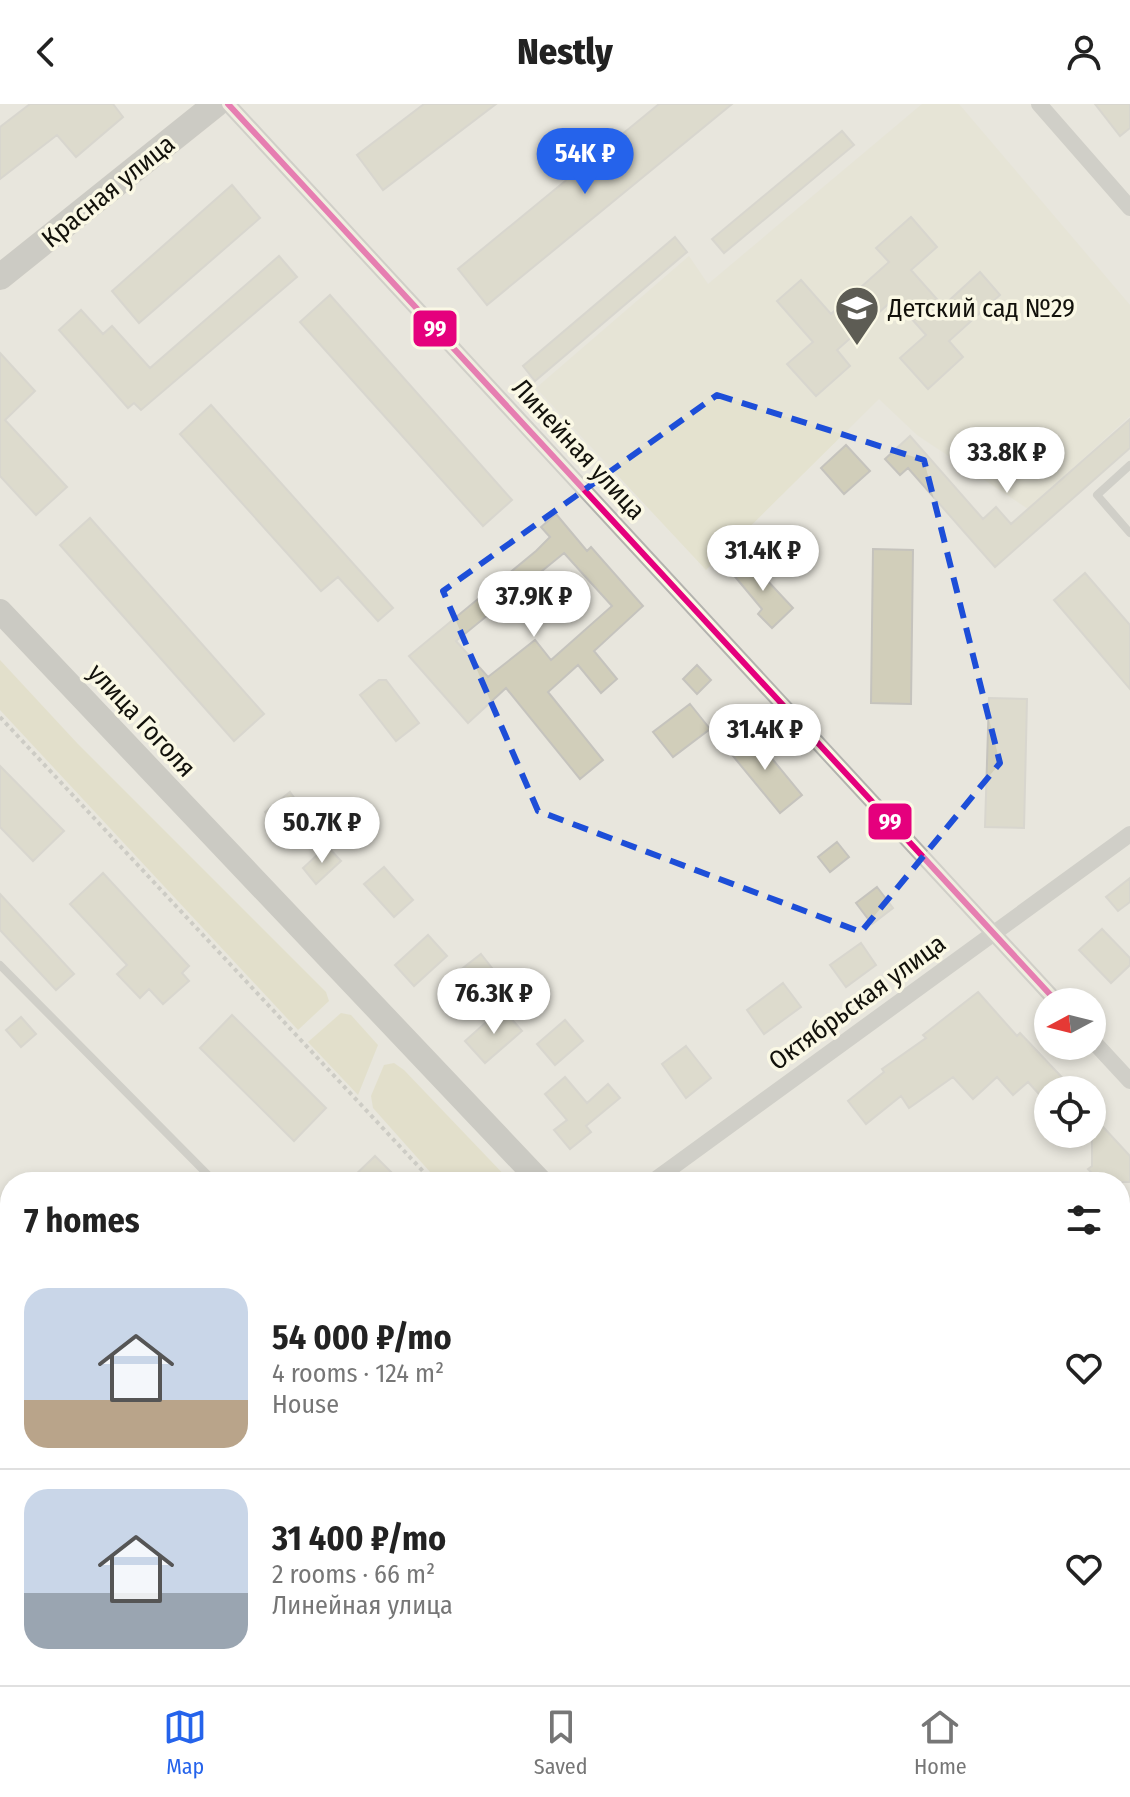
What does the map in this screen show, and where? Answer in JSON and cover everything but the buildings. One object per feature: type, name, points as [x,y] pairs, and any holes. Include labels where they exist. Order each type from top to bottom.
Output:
[{"type":"main road","name":"Красная улица","points":[[0,277],[216,104]]},
{"type":"street","name":"Линейная улица","points":[[228,104],[1044,988]]},
{"type":"street","points":[[1039,104],[1130,208]]},
{"type":"street","name":"улица Гоголя","points":[[0,611],[532,1172]]},
{"type":"street","name":"Октябрьская улица","points":[[666,1172],[1130,834]]},
{"type":"street","points":[[1106,1055],[1130,1081]]},
{"type":"lane","points":[[1130,465],[1097,495],[1130,533]]},
{"type":"lane","points":[[0,965],[205,1172]]},
{"type":"path","points":[[0,717],[424,1172]]},
{"type":"highlighted area","points":[[717,395],[924,460],[1000,763],[861,932],[538,811],[443,591]]},
{"type":"shaded area","name":"Детский сад №29","points":[[922,104],[959,104],[1130,305],[1130,416],[1028,509],[917,435],[879,399],[706,570],[536,388],[689,256],[708,284]]},
{"type":"shaded area","points":[[0,660],[77,743],[326,992],[329,1001],[298,1030],[0,710]]},
{"type":"shaded area","points":[[341,1013],[351,1015],[378,1045],[358,1095],[308,1042]]},
{"type":"shaded area","points":[[394,1063],[404,1070],[501,1172],[430,1172],[373,1108],[371,1096],[384,1065]]},
{"type":"transit line","name":"99","points":[[228,104],[1044,988]]},
{"type":"place","name":"Детский сад №29","points":[[857,347]]}]
